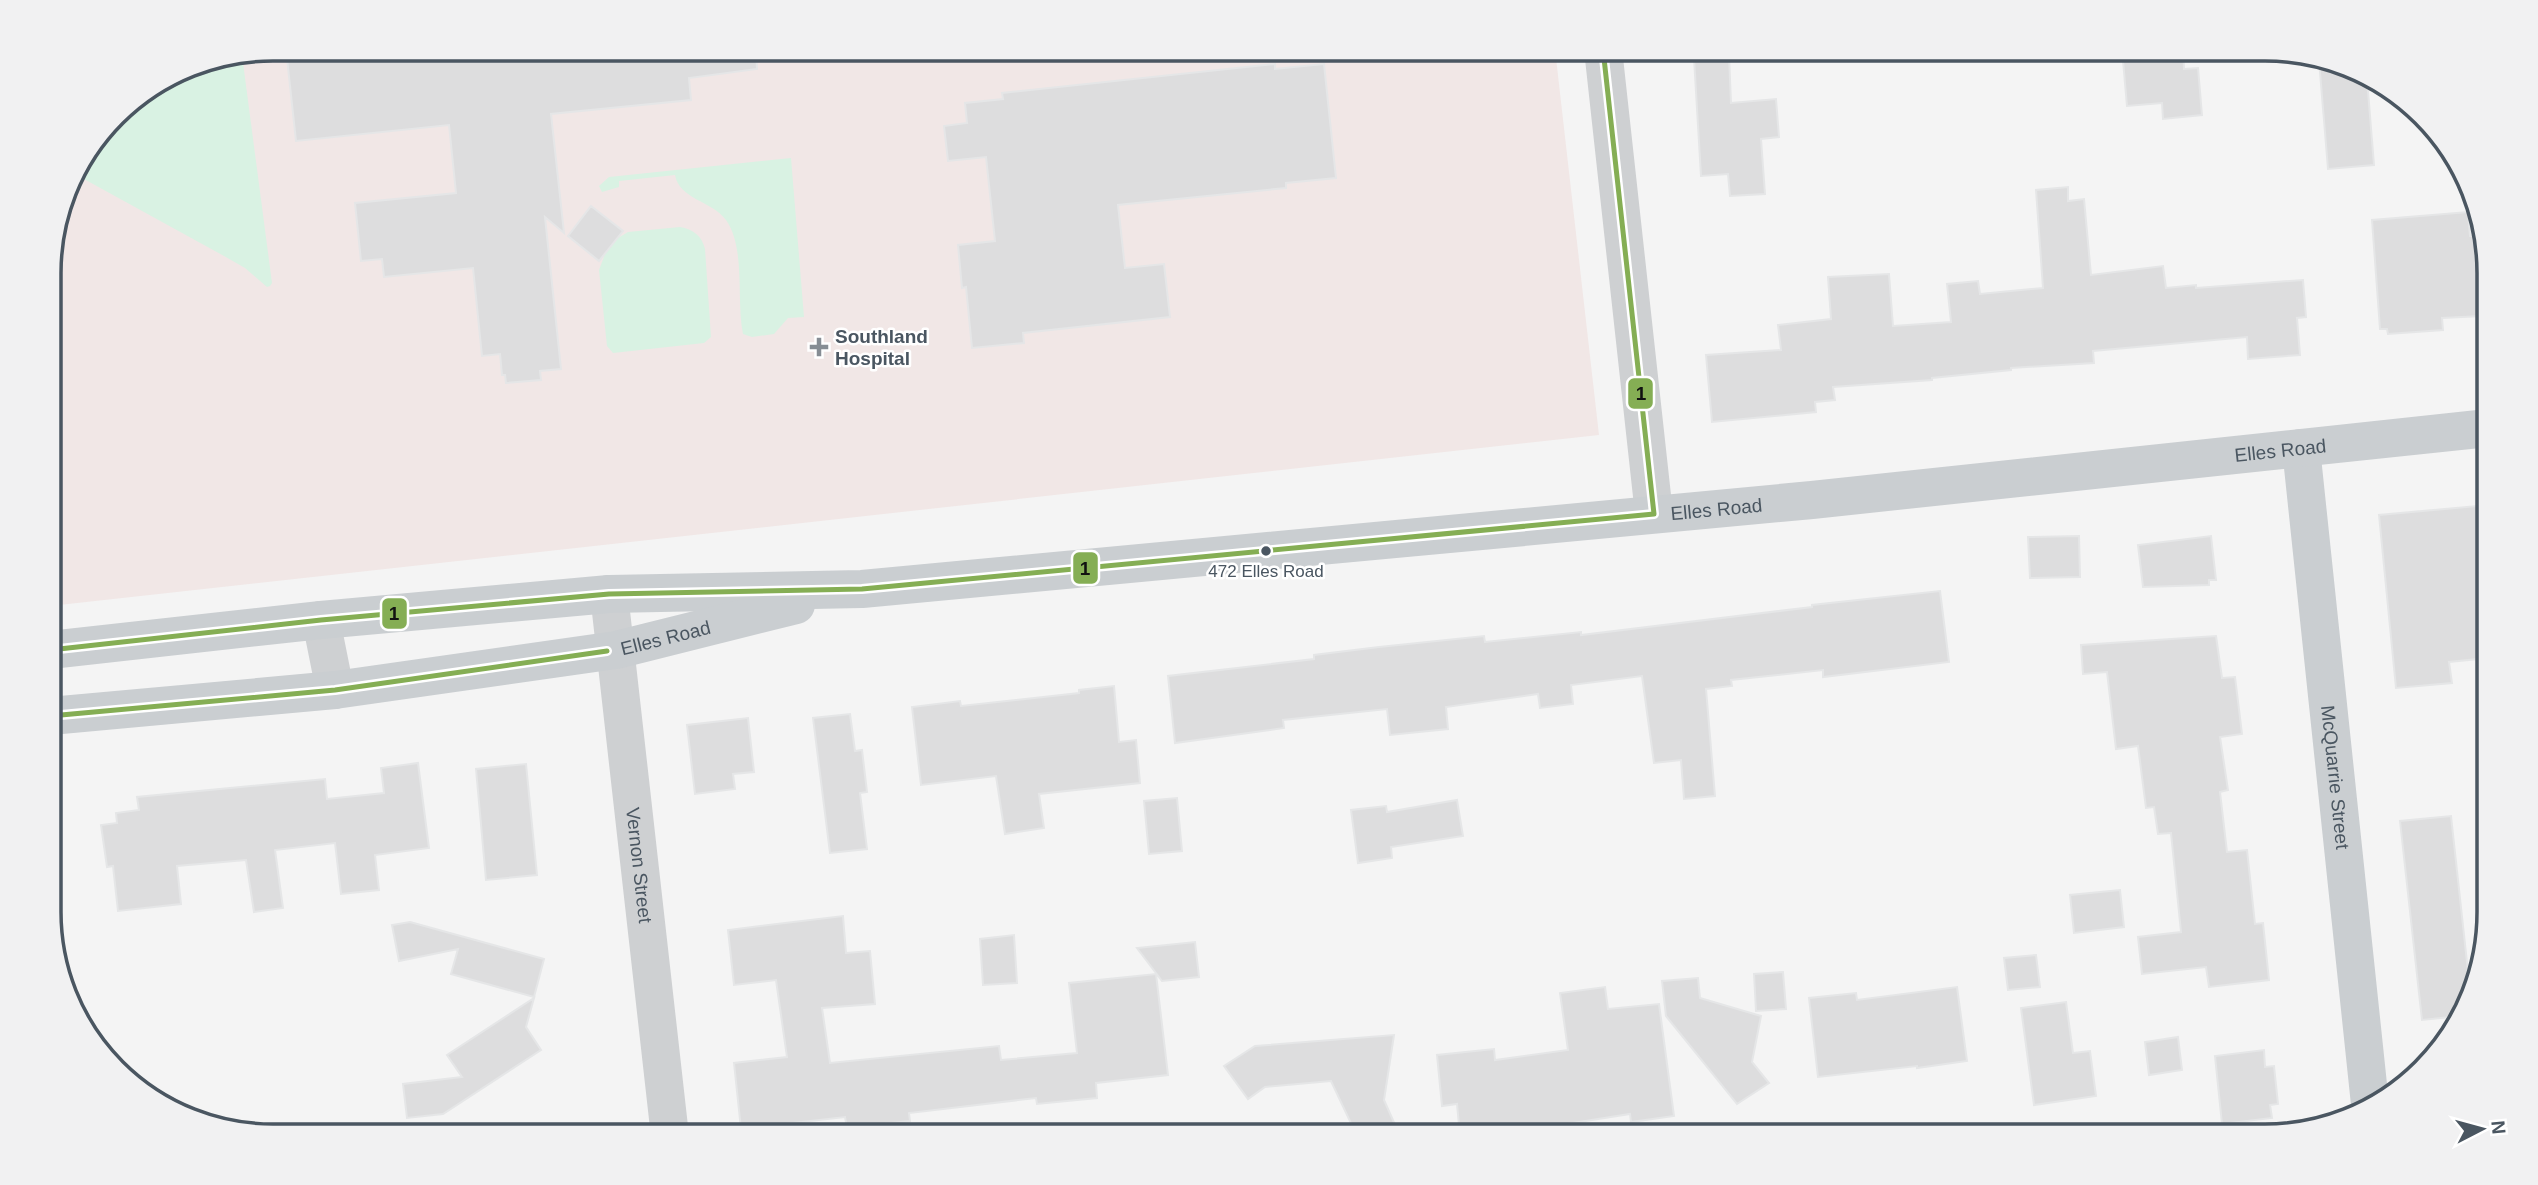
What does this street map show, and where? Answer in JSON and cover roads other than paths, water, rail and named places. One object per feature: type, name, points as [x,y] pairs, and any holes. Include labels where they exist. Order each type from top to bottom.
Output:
[{"type":"main road","name":"Elles Road","points":[[61,649],[321,620],[609,594],[862,589],[1990,482],[2477,429]]},
{"type":"main road","name":"McQuarrie Street","points":[[2301,448],[2369,1096]]},
{"type":"main road","name":"Elles Road","points":[[61,715],[335,690],[616,650],[862,589]]},
{"type":"street","points":[[1604,61],[1654,514]]},
{"type":"street","name":"Vernon Street","points":[[609,594],[669,1124]]},
{"type":"street","points":[[321,620],[335,690]]},
{"type":"place","name":"Southland Hospital","points":[[819,347]]},
{"type":"place","name":"472 Elles Road","points":[[1266,551]]}]
